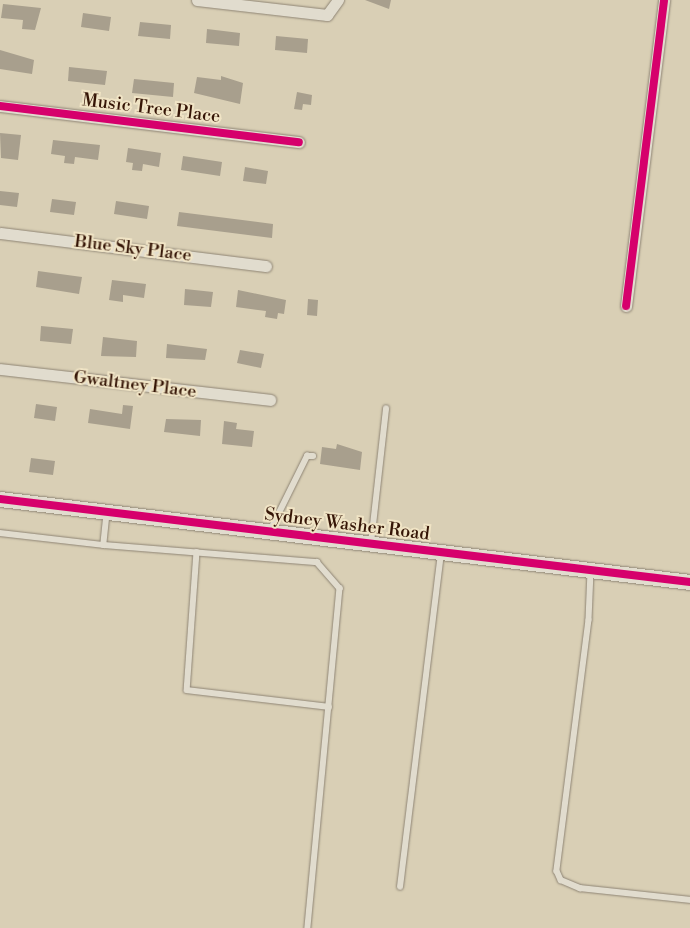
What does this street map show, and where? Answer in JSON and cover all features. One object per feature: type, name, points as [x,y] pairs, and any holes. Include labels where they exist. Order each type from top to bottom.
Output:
[{"type":"street","points":[[196,0],[327,15],[338,0]]},
{"type":"street","points":[[626,306],[664,0]]},
{"type":"street","name":"Music Tree Place","points":[[0,106],[299,142]]},
{"type":"street","name":"Blue Sky Place","points":[[0,233],[266,266]]},
{"type":"street","name":"Gwaltney Place","points":[[0,369],[270,400]]},
{"type":"street","name":"Sydney Washer Road","points":[[0,499],[690,582]]},
{"type":"lane","points":[[371,543],[386,409]]},
{"type":"lane","points":[[270,531],[307,456],[314,456]]},
{"type":"lane","points":[[104,545],[108,512]]},
{"type":"lane","points":[[0,533],[104,545],[317,562],[340,588],[308,928]]},
{"type":"lane","points":[[197,552],[187,690],[329,707]]},
{"type":"lane","points":[[400,887],[441,552]]},
{"type":"lane","points":[[591,570],[589,620],[557,871],[561,880],[580,888],[690,900]]},
{"type":"building","points":[[365,0],[391,0],[389,9]]},
{"type":"building","points":[[3,4],[41,8],[35,30],[22,29],[23,20],[1,18]]},
{"type":"building","points":[[83,13],[111,17],[109,31],[81,27]]},
{"type":"building","points":[[140,22],[171,25],[170,39],[138,36]]},
{"type":"building","points":[[207,29],[240,33],[239,46],[206,43]]},
{"type":"building","points":[[276,36],[308,39],[307,53],[275,50]]},
{"type":"building","points":[[0,50],[34,60],[32,74],[0,69]]},
{"type":"building","points":[[69,67],[107,71],[105,85],[68,81]]},
{"type":"building","points":[[221,76],[243,83],[240,104],[194,93],[197,77],[221,80]]},
{"type":"building","points":[[134,79],[174,83],[173,97],[132,93]]},
{"type":"building","points":[[297,92],[312,95],[311,105],[303,104],[302,110],[294,109]]},
{"type":"building","points":[[0,133],[21,135],[18,160],[1,158]]},
{"type":"building","points":[[53,140],[100,145],[98,160],[75,157],[74,164],[64,163],[65,156],[51,154]]},
{"type":"building","points":[[128,148],[161,153],[159,167],[143,164],[142,171],[132,170],[133,163],[126,162]]},
{"type":"building","points":[[183,156],[222,162],[220,176],[181,170]]},
{"type":"building","points":[[245,167],[268,171],[266,184],[243,181]]},
{"type":"building","points":[[0,191],[19,193],[17,207],[0,205]]},
{"type":"building","points":[[52,199],[76,202],[74,215],[50,212]]},
{"type":"building","points":[[116,201],[149,206],[147,219],[114,214]]},
{"type":"building","points":[[179,212],[273,224],[272,238],[177,226]]},
{"type":"building","points":[[38,271],[82,277],[79,294],[36,287]]},
{"type":"building","points":[[112,280],[146,284],[144,298],[123,295],[123,302],[109,300]]},
{"type":"building","points":[[185,289],[213,292],[211,307],[184,305]]},
{"type":"building","points":[[238,290],[286,300],[284,314],[278,313],[277,319],[265,317],[266,311],[236,307]]},
{"type":"building","points":[[308,299],[318,300],[317,316],[307,315]]},
{"type":"building","points":[[41,326],[73,329],[71,344],[40,341]]},
{"type":"building","points":[[103,337],[137,341],[136,357],[101,356]]},
{"type":"building","points":[[167,344],[207,349],[205,360],[166,358]]},
{"type":"building","points":[[240,350],[264,354],[261,368],[237,363]]},
{"type":"building","points":[[36,404],[57,407],[55,421],[34,418]]},
{"type":"building","points":[[123,405],[133,406],[130,429],[88,423],[90,409],[122,414]]},
{"type":"building","points":[[166,419],[201,420],[200,436],[164,432]]},
{"type":"building","points":[[224,421],[237,423],[236,429],[254,431],[252,447],[222,444]]},
{"type":"building","points":[[337,444],[362,452],[360,470],[320,464],[322,447],[336,449]]},
{"type":"building","points":[[31,458],[55,461],[53,475],[29,472]]},
{"type":"cycle path","points":[[626,306],[664,0]]},
{"type":"cycle path","points":[[0,106],[299,142]]},
{"type":"cycle path","points":[[0,499],[690,582]]}]
